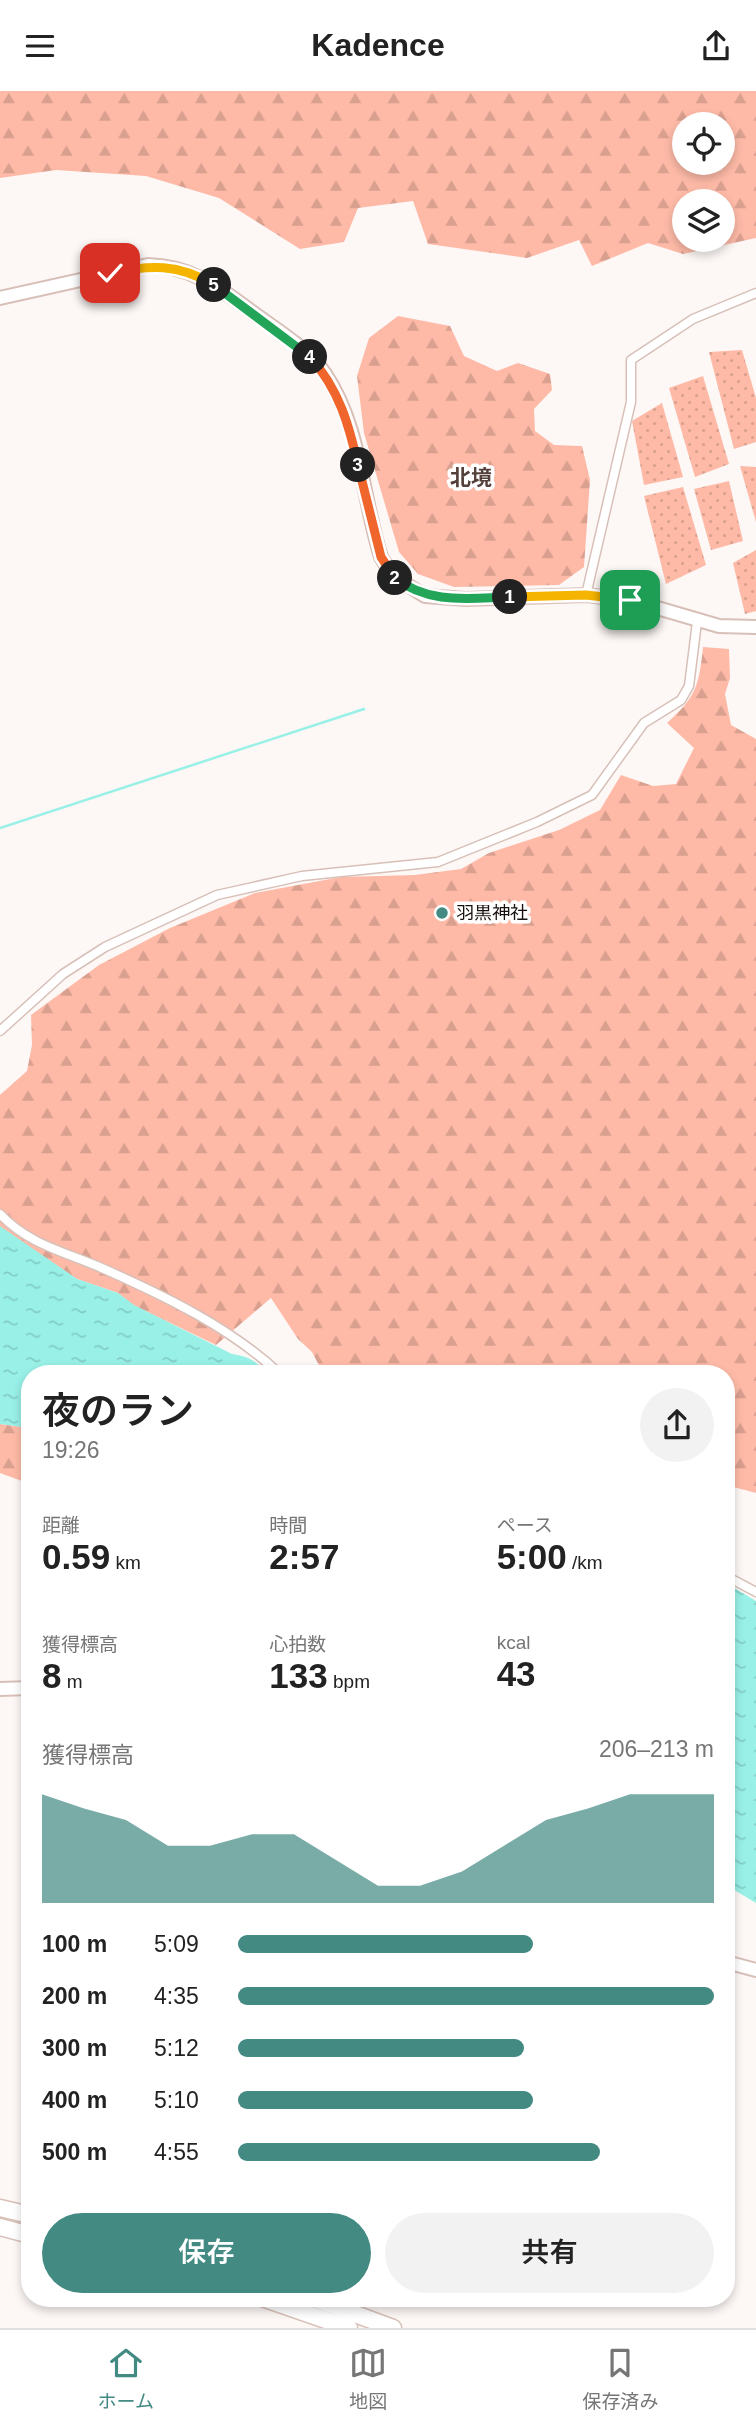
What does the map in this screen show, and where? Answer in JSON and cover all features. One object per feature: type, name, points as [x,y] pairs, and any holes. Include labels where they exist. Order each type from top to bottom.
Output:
[{"type":"highway","points":[[0,2208],[21,2213]]},
{"type":"highway","points":[[0,2227],[21,2233]]},
{"type":"highway","points":[[288,2307],[349,2328]]},
{"type":"highway","points":[[336,2307],[393,2328]]},
{"type":"main road","points":[[0,298],[148,265],[170,265],[199,275],[305,352],[324,373],[348,419],[381,557],[393,576],[409,589],[437,598],[586,595],[630,600],[719,626],[756,627]]},
{"type":"main road","points":[[0,1689],[21,1688]]},
{"type":"main road","points":[[735,1964],[756,1969]]},
{"type":"street","points":[[586,595],[631,402],[631,360],[693,319],[756,293]]},
{"type":"street","points":[[0,1031],[63,974],[105,947],[217,895],[302,876],[438,862],[537,822],[592,795],[644,723],[681,700],[689,686],[697,621]]},
{"type":"street","points":[[0,1214],[36,1243],[103,1269],[226,1332],[271,1365]]},
{"type":"street","points":[[735,1581],[756,1592]]},
{"type":"green space","points":[[0,91],[756,91],[756,238],[735,243],[735,189],[672,189],[672,251],[648,243],[592,266],[579,240],[527,258],[428,244],[413,201],[358,208],[344,242],[300,249],[219,198],[146,176],[56,170],[0,178]]},
{"type":"green space","points":[[398,316],[450,326],[464,356],[497,371],[518,363],[550,374],[552,390],[534,409],[535,431],[554,445],[582,446],[590,480],[584,567],[559,585],[454,587],[418,574],[399,552],[364,433],[357,376],[369,338]]},
{"type":"green space","points":[[742,350],[756,398],[756,442],[734,449],[709,352]]},
{"type":"green space","points":[[703,376],[729,464],[695,477],[669,388]]},
{"type":"green space","points":[[662,403],[683,477],[644,485],[632,421]]},
{"type":"green space","points":[[740,466],[756,467],[756,522]]},
{"type":"green space","points":[[729,481],[743,541],[711,550],[694,489]]},
{"type":"green space","points":[[683,487],[706,565],[666,584],[644,496]]},
{"type":"green space","points":[[756,550],[756,611],[745,614],[733,563]]},
{"type":"green space","points":[[703,647],[729,649],[730,678],[725,694],[731,725],[756,739],[756,1493],[735,1487],[735,1365],[319,1365],[271,1298],[216,1345],[133,1305],[118,1293],[77,1279],[0,1228],[0,1095],[27,1071],[32,1045],[31,1015],[99,965],[170,928],[255,893],[341,877],[415,875],[461,869],[489,853],[559,830],[600,810],[621,775],[653,786],[676,784],[694,748],[667,723],[690,698],[700,672]]},
{"type":"green space","points":[[0,1424],[21,1427],[21,1481],[0,1473]]},
{"type":"water","points":[[0,1226],[77,1279],[118,1293],[134,1305],[258,1365],[21,1365],[21,1427],[0,1424]]},
{"type":"water","points":[[735,1588],[756,1601],[756,1903],[735,1890]]},
{"type":"waterway","points":[[0,828],[364,709]]},
{"type":"place","name":"羽黒神社","points":[[442,913]]},
{"type":"district","name":"北境","points":[[471,477]]},
{"type":"route","points":[[110,273],[148,265],[170,265],[199,275],[305,352],[324,373],[348,419],[381,557],[393,576],[409,589],[437,598],[564,594],[630,600]]}]
